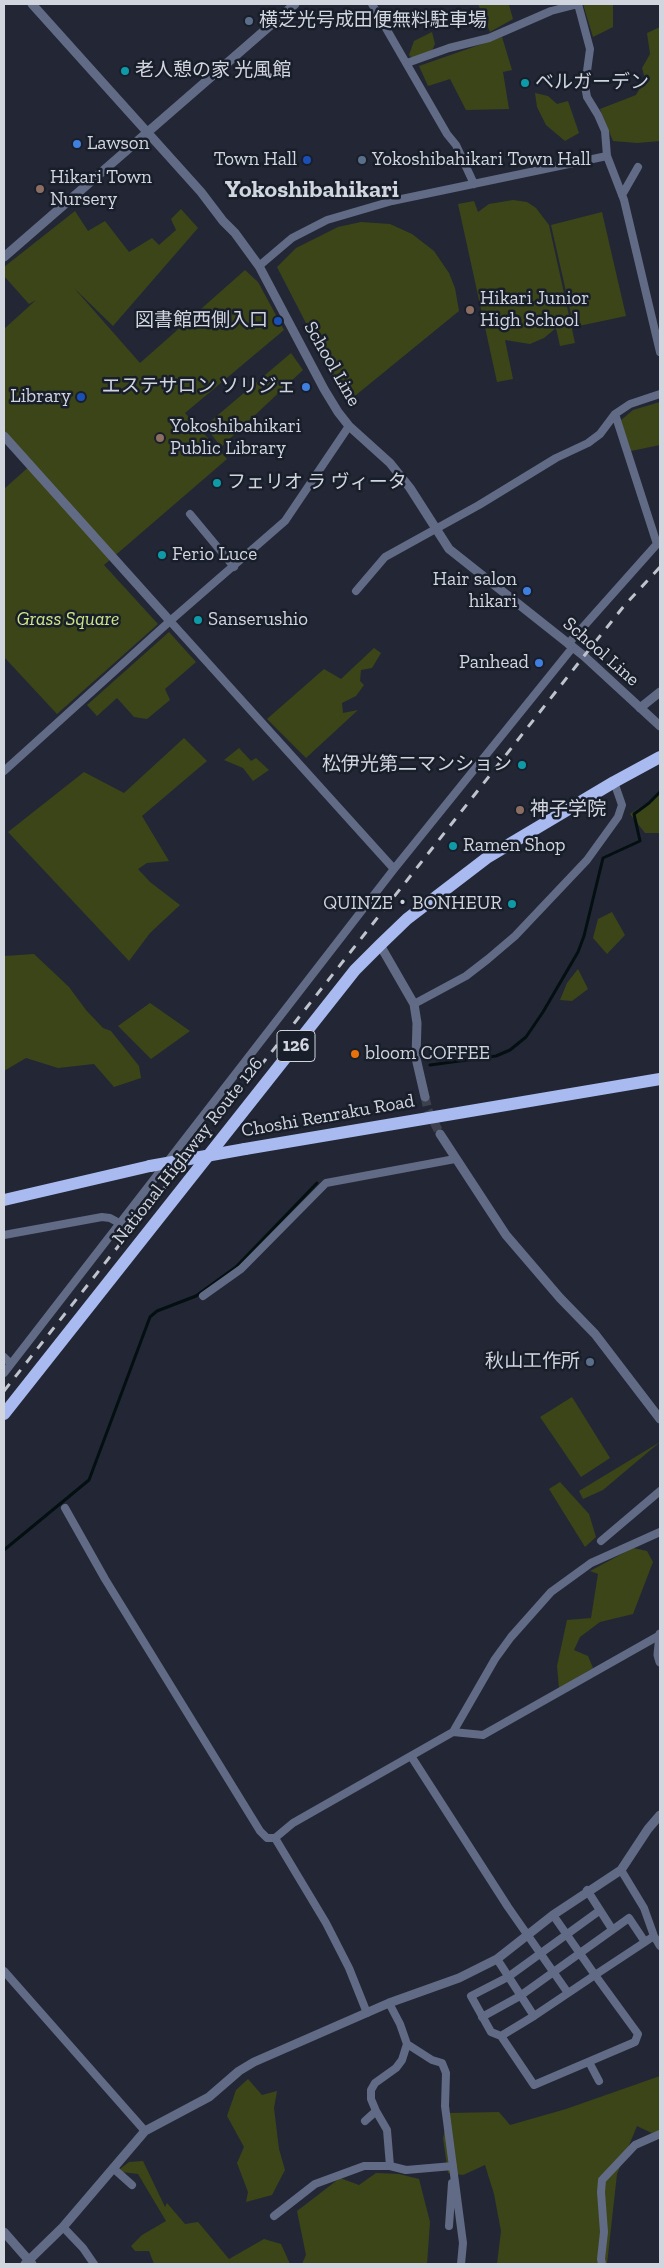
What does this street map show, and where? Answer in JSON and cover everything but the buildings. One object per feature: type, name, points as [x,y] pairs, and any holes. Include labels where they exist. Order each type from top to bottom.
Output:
[{"type":"highway","name":"National Highway Route 126","points":[[4,1414],[355,970],[407,918],[488,857],[614,782],[660,757]]},
{"type":"highway","name":"Choshi Renraku Road","points":[[4,1200],[150,1166],[660,1077]]},
{"type":"street","name":"School Line","points":[[32,4],[201,192],[259,266],[324,389],[349,426],[390,463],[410,488],[456,556],[571,646],[660,726]]},
{"type":"street","points":[[4,257],[295,4]]},
{"type":"street","points":[[372,4],[447,134],[456,145],[474,184]]},
{"type":"street","points":[[407,63],[449,48],[489,38],[551,11],[578,4],[590,49],[586,86],[587,97],[598,115],[604,131],[607,156],[622,195],[660,350]]},
{"type":"street","points":[[259,266],[292,238],[327,220],[392,202],[607,156]]},
{"type":"street","points":[[622,195],[638,167]]},
{"type":"street","points":[[356,591],[385,556],[479,505],[556,458],[588,443],[600,434],[616,414],[630,404],[660,394]]},
{"type":"street","points":[[4,1373],[394,869],[571,646],[657,544],[616,414]]},
{"type":"street","points":[[4,771],[170,620],[234,567],[285,521],[349,426]]},
{"type":"street","points":[[4,436],[394,869]]},
{"type":"street","points":[[190,514],[234,567]]},
{"type":"street","points":[[640,708],[660,692]]},
{"type":"street","points":[[414,1004],[466,976],[488,959],[515,936],[586,860],[618,817],[622,804],[614,782]]},
{"type":"street","points":[[380,945],[414,1004],[417,1023],[416,1058],[425,1097]]},
{"type":"street","points":[[440,1134],[506,1235],[560,1298],[595,1334],[660,1419]]},
{"type":"street","points":[[203,1296],[241,1269],[326,1183],[455,1159]]},
{"type":"street","points":[[4,1235],[102,1216],[121,1224]]},
{"type":"street","points":[[4,1357],[11,1364]]},
{"type":"street","points":[[601,1541],[660,1491]]},
{"type":"street","points":[[65,1508],[105,1579],[260,1831],[267,1838],[274,1838],[293,1823],[453,1732],[495,1659],[511,1637],[551,1592],[591,1562],[660,1532]]},
{"type":"street","points":[[453,1732],[482,1735],[660,1634]]},
{"type":"street","points":[[660,1634],[658,1655],[660,1662]]},
{"type":"street","points":[[411,1756],[526,1935],[541,1953],[568,1993]]},
{"type":"street","points":[[4,2232],[29,2263],[63,2227],[145,2131],[209,2097],[239,2071],[254,2062],[368,2014],[389,2003],[459,1978],[497,1959],[553,1914],[587,1890],[621,1870],[659,1818]]},
{"type":"street","points":[[274,1838],[334,1938],[368,2014]]},
{"type":"street","points":[[621,1870],[644,1908],[654,1936],[660,1946]]},
{"type":"street","points":[[587,1890],[612,1929]]},
{"type":"street","points":[[553,1914],[567,1934],[595,1975],[638,2034],[635,2042],[534,2085],[502,2036],[491,2032],[471,1996],[508,1977],[567,1934],[599,1911]]},
{"type":"street","points":[[482,2017],[520,1996],[628,1918],[645,1942]]},
{"type":"street","points":[[502,2036],[654,1936]]},
{"type":"street","points":[[497,1959],[534,2016]]},
{"type":"street","points":[[4,1972],[145,2131]]},
{"type":"street","points":[[389,2003],[408,2044],[432,2060],[442,2063],[446,2073],[445,2106],[463,2243],[461,2264]]},
{"type":"street","points":[[390,2166],[387,2130],[371,2099],[371,2090],[375,2083],[396,2068],[402,2060],[408,2044]]},
{"type":"street","points":[[589,2062],[599,2081]]},
{"type":"street","points":[[365,2121],[376,2111]]},
{"type":"street","points":[[602,2264],[604,2232],[602,2180],[635,2145],[660,2134]]},
{"type":"street","points":[[274,2216],[315,2184],[364,2166],[390,2166],[406,2170],[452,2166]]},
{"type":"street","points":[[114,2168],[132,2185]]},
{"type":"street","points":[[449,2226],[450,2192],[453,2177]]},
{"type":"street","points":[[63,2227],[83,2248],[94,2264]]},
{"type":"green space","points":[[478,4],[511,4],[509,5],[513,19],[490,32]]},
{"type":"green space","points":[[583,4],[613,4],[613,27],[593,37]]},
{"type":"green space","points":[[660,27],[660,141],[637,143],[613,141],[600,109],[636,95],[645,79],[642,68],[650,54],[647,33]]},
{"type":"green space","points":[[432,32],[435,44],[431,53],[412,58],[409,55],[414,41]]},
{"type":"green space","points":[[502,37],[512,70],[503,72],[509,109],[466,110],[450,79],[428,86],[419,66]]},
{"type":"green space","points":[[535,93],[548,96],[557,104],[568,101],[579,133],[565,141],[546,125],[537,107]]},
{"type":"green space","points":[[513,200],[527,202],[536,208],[549,225],[575,343],[560,346],[556,328],[544,338],[530,344],[505,340],[513,379],[497,382],[458,204],[474,201],[478,212],[489,204]]},
{"type":"green space","name":"Grass Square","points":[[181,209],[198,228],[113,326],[74,288],[140,363],[245,270],[258,282],[284,330],[185,413],[227,459],[104,565],[158,624],[57,714],[4,657],[4,489],[32,464],[4,433],[4,329],[36,300],[29,304],[4,276],[4,267],[75,211],[88,231],[105,221],[129,252],[152,238],[159,245],[176,230],[171,219]]},
{"type":"green space","points":[[602,212],[626,316],[574,327],[551,225]]},
{"type":"green space","points":[[361,222],[390,224],[412,234],[434,251],[449,273],[455,288],[459,311],[356,395],[342,393],[277,267],[296,248],[338,227]]},
{"type":"green space","points":[[291,353],[303,370],[221,447],[205,426]]},
{"type":"green space","points":[[660,402],[660,445],[631,451],[620,421],[633,410]]},
{"type":"green space","points":[[169,632],[196,662],[165,689],[170,700],[147,719],[134,717],[117,698],[97,716],[87,705]]},
{"type":"green space","points":[[374,648],[381,653],[372,668],[361,670],[360,681],[364,685],[356,696],[342,703],[343,713],[358,710],[306,758],[267,719],[324,669],[341,679]]},
{"type":"green space","points":[[184,738],[207,761],[142,816],[169,861],[147,863],[138,869],[150,882],[180,905],[150,933],[129,961],[8,832],[84,772],[124,793]]},
{"type":"green space","points":[[239,748],[251,761],[256,758],[269,770],[253,781],[243,768],[224,760]]},
{"type":"green space","points":[[660,794],[660,833],[645,833],[630,814]]},
{"type":"green space","points":[[612,912],[625,935],[607,954],[593,938],[598,919]]},
{"type":"green space","points":[[34,954],[69,987],[86,1010],[103,1028],[111,1031],[139,1066],[141,1078],[114,1087],[94,1064],[58,1068],[26,1058],[4,1071],[4,956]]},
{"type":"green space","points":[[578,969],[588,989],[572,1001],[560,1000],[567,983]]},
{"type":"green space","points":[[150,1003],[190,1031],[151,1059],[118,1026]]},
{"type":"green space","points":[[572,1397],[610,1458],[581,1477],[540,1417]]},
{"type":"green space","points":[[660,1442],[603,1490],[583,1499],[579,1491]]},
{"type":"green space","points":[[560,1482],[589,1514],[596,1537],[585,1547],[549,1489]]},
{"type":"green space","points":[[633,1548],[647,1551],[653,1562],[633,1614],[600,1622],[580,1637],[574,1650],[588,1656],[593,1668],[559,1688],[557,1666],[567,1620],[591,1618],[598,1574],[590,1571]]},
{"type":"green space","points":[[660,2076],[660,2137],[637,2126],[617,2174],[607,2264],[497,2264],[501,2231],[494,2194],[485,2165],[463,2175],[448,2173],[443,2138],[449,2113],[499,2112],[510,2125],[566,2109]]},
{"type":"green space","points":[[248,2079],[262,2095],[277,2091],[274,2108],[279,2149],[285,2170],[272,2195],[246,2202],[248,2192],[237,2163],[244,2147],[227,2116],[236,2090]]},
{"type":"green space","points":[[143,2161],[165,2207],[167,2203],[185,2224],[198,2222],[229,2259],[264,2239],[281,2244],[290,2264],[154,2264],[149,2251],[135,2251],[131,2246],[142,2235],[166,2221],[138,2174],[122,2172],[120,2169],[129,2162]]},
{"type":"green space","points":[[376,2173],[399,2174],[419,2179],[430,2222],[427,2264],[302,2264],[306,2255],[297,2211],[340,2178],[359,2185]]},
{"type":"waterway","points":[[430,1065],[496,1056],[510,1050],[526,1037],[578,952],[584,936],[603,858],[640,841],[634,814],[660,792]]},
{"type":"waterway","points":[[4,1550],[89,1480],[150,1317],[157,1311],[196,1296],[236,1267],[317,1183]]},
{"type":"tunnel","points":[[425,1097],[428,1110],[440,1134]]},
{"type":"railway","points":[[4,1391],[584,656],[624,606],[660,567]]},
{"type":"place","name":"横芝光号成田便無料駐車場","points":[[249,21]]},
{"type":"place","name":"老人憩の家 光風館","points":[[125,71]]},
{"type":"place","name":"ベルガーデン","points":[[525,83]]},
{"type":"place","name":"Lawson","points":[[77,144]]},
{"type":"place","name":"Town Hall","points":[[307,160]]},
{"type":"place","name":"Yokoshibahikari Town Hall","points":[[362,160]]},
{"type":"place","name":"Hikari Town Nursery","points":[[40,189]]},
{"type":"place","name":"Hikari Junior High School","points":[[470,310]]},
{"type":"place","name":"図書館西側入口","points":[[278,321]]},
{"type":"place","name":"エステサロン ソリジェ","points":[[306,387]]},
{"type":"place","name":"Library","points":[[81,397]]},
{"type":"place","name":"Yokoshibahikari Public Library","points":[[160,438]]},
{"type":"place","name":"フェリオ ラ ヴィータ","points":[[217,483]]},
{"type":"place","name":"Ferio Luce","points":[[162,555]]},
{"type":"place","name":"Hair salon hikari","points":[[527,591]]},
{"type":"place","name":"Sanserushio","points":[[198,620]]},
{"type":"place","name":"Panhead","points":[[539,663]]},
{"type":"place","name":"松伊光第二マンション","points":[[522,765]]},
{"type":"place","name":"神子学院","points":[[520,810]]},
{"type":"place","name":"Ramen Shop","points":[[453,846]]},
{"type":"place","name":"QUINZE・BONHEUR","points":[[512,904]]},
{"type":"place","name":"bloom COFFEE","points":[[355,1054]]},
{"type":"place","name":"秋山工作所","points":[[590,1362]]},
{"type":"district","name":"Yokoshibahikari","points":[[312,190]]}]
